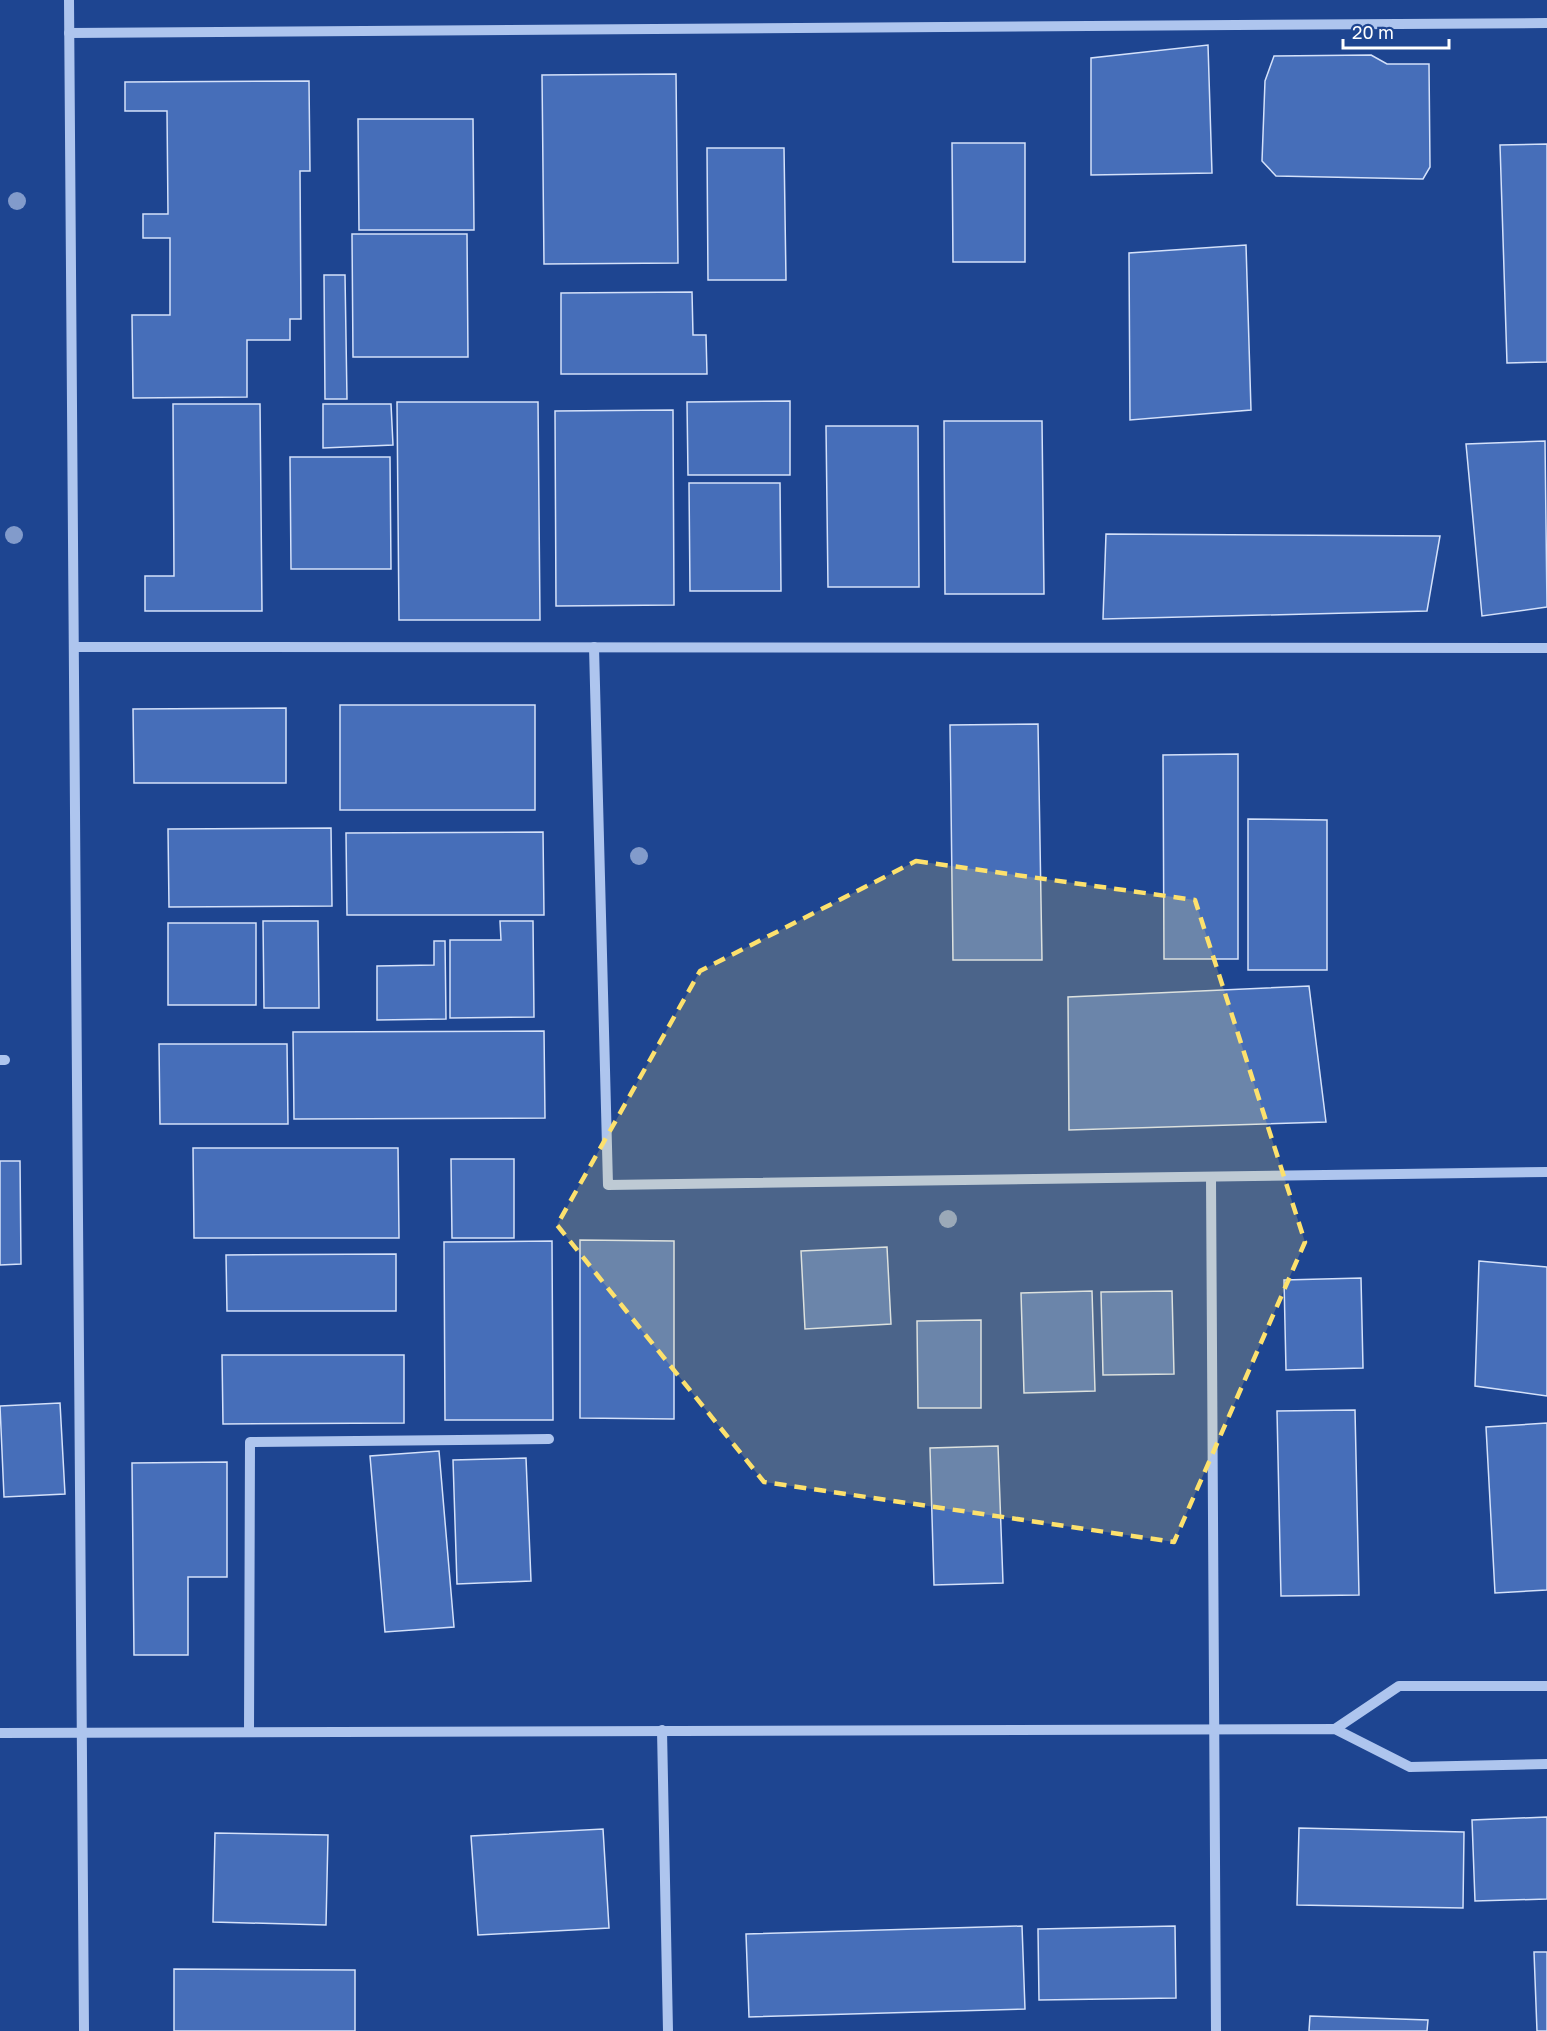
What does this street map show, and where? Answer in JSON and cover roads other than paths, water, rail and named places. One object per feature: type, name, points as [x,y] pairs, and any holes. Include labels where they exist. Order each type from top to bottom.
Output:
[{"type":"street","points":[[69,0],[84,2031]]},
{"type":"street","points":[[69,33],[1547,23]]},
{"type":"street","points":[[74,646],[1547,648]]},
{"type":"street","points":[[594,646],[608,1185],[1547,1172]]},
{"type":"street","points":[[1211,1177],[1216,2031]]},
{"type":"street","points":[[249,1732],[250,1442],[549,1439]]},
{"type":"street","points":[[1335,1729],[1399,1686],[1547,1686]]},
{"type":"street","points":[[0,1733],[1335,1729],[1410,1767],[1547,1764]]},
{"type":"street","points":[[662,1730],[668,2031]]}]
